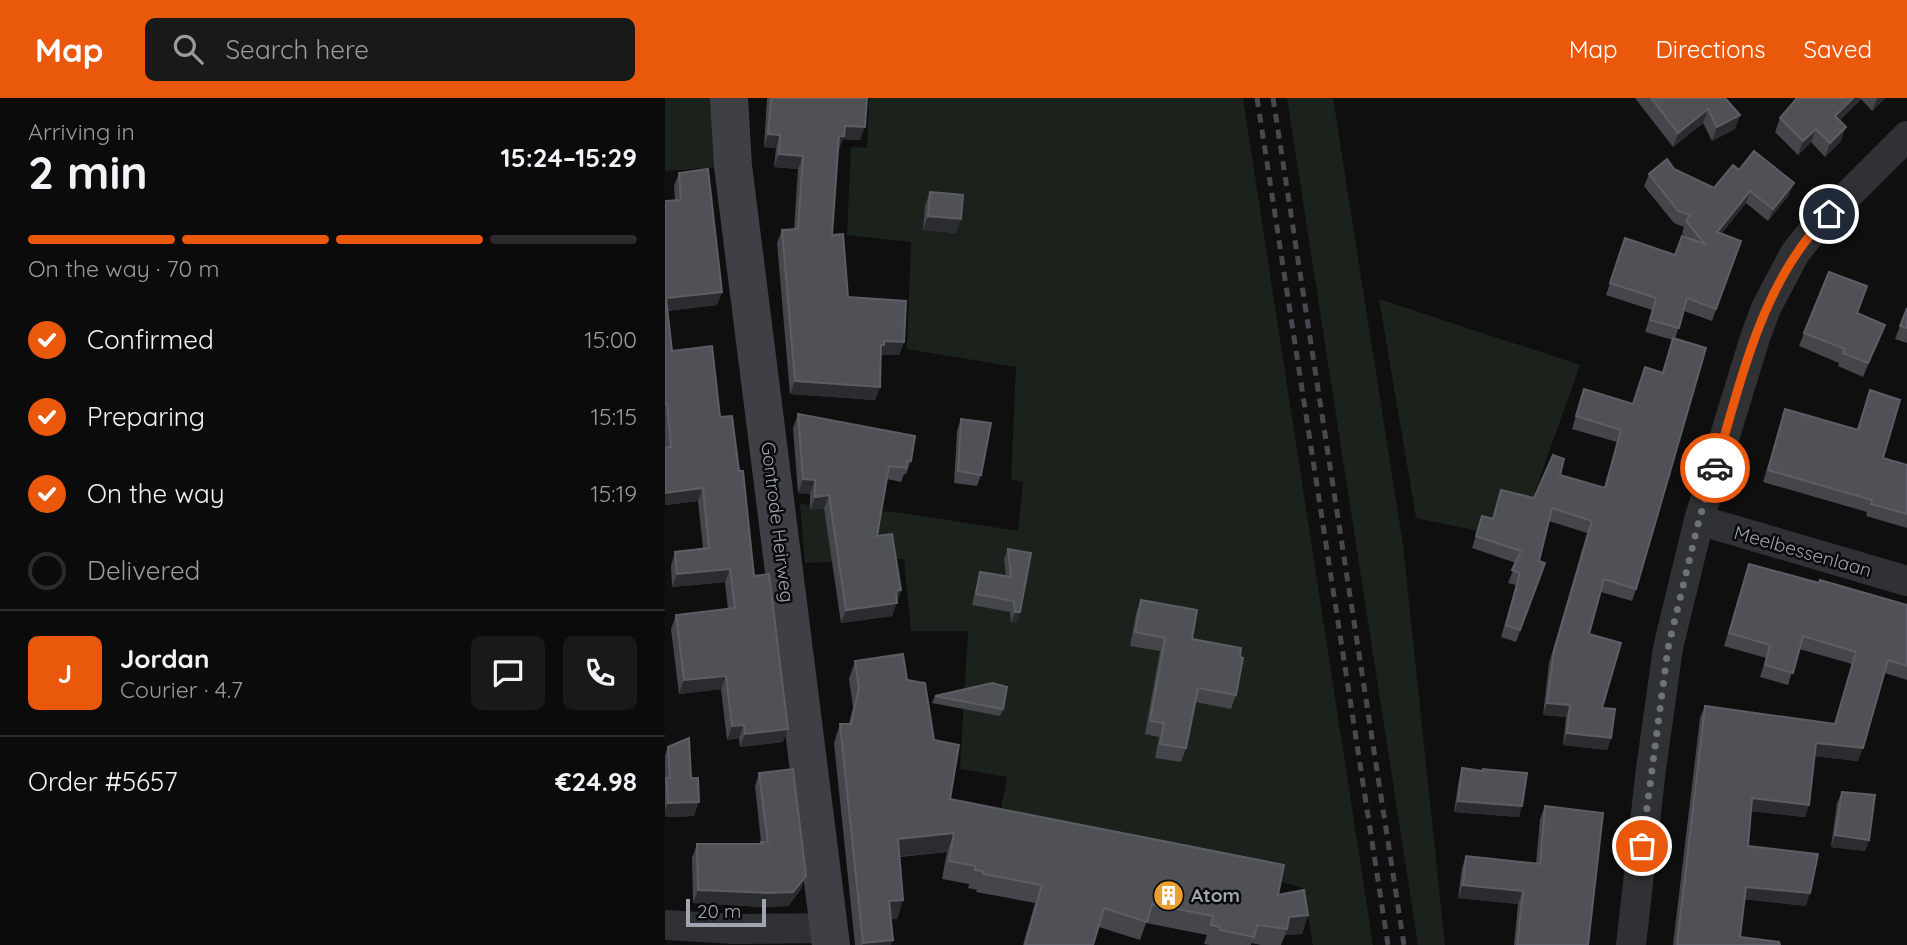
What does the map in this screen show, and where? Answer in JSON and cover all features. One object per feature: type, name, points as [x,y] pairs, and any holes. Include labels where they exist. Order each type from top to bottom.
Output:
[{"type":"street","name":"Gontrode Heirweg","points":[[729,98],[733,166],[830,936]]},
{"type":"street","points":[[1631,945],[1668,648],[1699,520],[1755,338],[1779,280],[1795,253],[1815,228],[1907,136]]},
{"type":"street","name":"Meelbessenlaan","points":[[1699,520],[1907,581]]},
{"type":"street","points":[[665,925],[830,936]]},
{"type":"shaded area","points":[[665,98],[715,98],[721,167],[665,171]]},
{"type":"shaded area","points":[[869,98],[1243,98],[1373,945],[1313,945],[1303,888],[1251,873],[998,826],[1007,777],[960,769],[968,631],[911,631],[904,559],[805,563],[800,504],[902,513],[1018,531],[1023,482],[1011,480],[1016,367],[907,349],[911,242],[847,235],[851,147],[867,148]]},
{"type":"shaded area","points":[[1287,98],[1333,98],[1403,545],[1445,945],[1418,945]]},
{"type":"shaded area","points":[[1379,299],[1580,365],[1518,539],[1416,518]]},
{"type":"building","points":[[771,98],[867,98],[865,127],[845,126],[844,136],[839,136],[832,235],[843,234],[848,297],[906,301],[904,342],[884,341],[884,345],[881,345],[880,387],[795,381],[782,230],[798,229],[803,156],[779,154],[780,135],[768,134]]},
{"type":"building","points":[[1651,98],[1725,98],[1740,115],[1717,127],[1708,109],[1678,133]]},
{"type":"building","points":[[1797,98],[1853,98],[1835,116],[1846,127],[1830,143],[1816,129],[1803,141],[1780,118]]},
{"type":"building","points":[[1754,151],[1794,183],[1773,209],[1750,191],[1717,232],[1741,241],[1716,309],[1687,298],[1679,328],[1650,320],[1656,298],[1610,283],[1625,238],[1675,255],[1682,236],[1705,244],[1686,221],[1690,215],[1678,211],[1649,174],[1667,159],[1674,169],[1714,188],[1733,165],[1739,170]]},
{"type":"building","points":[[708,169],[722,292],[666,298],[672,351],[712,346],[720,417],[732,416],[739,471],[743,471],[754,576],[769,574],[788,729],[745,734],[744,725],[732,726],[726,676],[684,680],[676,615],[735,608],[730,569],[677,574],[675,552],[709,548],[703,488],[665,493],[665,448],[671,447],[665,404],[665,201],[681,200],[679,173]]},
{"type":"building","points":[[930,192],[963,195],[961,219],[928,216]]},
{"type":"building","points":[[1829,272],[1867,286],[1857,313],[1885,325],[1868,363],[1843,353],[1845,349],[1804,333]]},
{"type":"building","points":[[1907,308],[1907,328],[1900,326]]},
{"type":"building","points":[[1673,338],[1706,348],[1636,589],[1604,579],[1589,634],[1621,643],[1602,708],[1615,709],[1611,738],[1567,733],[1570,705],[1547,703],[1554,651],[1592,521],[1552,508],[1539,561],[1545,563],[1520,630],[1506,625],[1520,573],[1512,570],[1521,551],[1476,536],[1482,516],[1493,519],[1501,490],[1534,498],[1553,455],[1564,459],[1560,475],[1605,488],[1621,430],[1576,416],[1584,389],[1633,404],[1645,367],[1663,373]]},
{"type":"building","points":[[1870,390],[1900,400],[1883,458],[1907,465],[1907,514],[1871,504],[1872,500],[1768,470],[1785,409],[1858,430]]},
{"type":"building","points":[[798,414],[915,436],[911,461],[907,460],[906,468],[889,466],[877,536],[892,534],[901,590],[896,591],[897,603],[846,610],[829,495],[815,497],[815,480],[803,479]]},
{"type":"building","points":[[961,419],[991,423],[981,475],[958,471]]},
{"type":"building","points":[[1008,549],[1031,553],[1020,612],[1015,612],[1014,601],[976,594],[980,572],[1011,577]]},
{"type":"building","points":[[1749,564],[1819,583],[1820,580],[1907,605],[1907,666],[1888,660],[1863,748],[1816,743],[1809,805],[1752,798],[1748,846],[1818,854],[1810,893],[1746,887],[1740,937],[1779,942],[1780,945],[1677,945],[1705,706],[1835,724],[1856,652],[1803,636],[1793,673],[1765,665],[1770,645],[1729,633]]},
{"type":"building","points":[[1141,600],[1197,610],[1192,639],[1241,648],[1240,657],[1243,658],[1236,695],[1198,688],[1186,748],[1160,744],[1164,723],[1150,721],[1165,638],[1135,632]]},
{"type":"building","points":[[903,654],[907,680],[925,683],[934,740],[959,745],[950,799],[1284,865],[1278,895],[1304,890],[1308,915],[1289,917],[1287,929],[1257,925],[1254,937],[1220,930],[1220,927],[1211,925],[1213,916],[1152,904],[1147,922],[1104,908],[1093,945],[1025,945],[1042,885],[983,874],[983,871],[975,870],[975,866],[949,861],[954,833],[898,839],[903,900],[889,901],[893,940],[863,943],[840,724],[851,724],[859,688],[855,661]]},
{"type":"building","points":[[992,683],[1007,687],[1003,709],[935,696]]},
{"type":"building","points":[[689,738],[691,778],[698,778],[699,802],[668,803],[668,747]]},
{"type":"building","points":[[1462,768],[1527,773],[1522,806],[1458,801]]},
{"type":"building","points":[[793,769],[806,876],[793,892],[698,890],[697,844],[768,842],[759,773]]},
{"type":"building","points":[[1842,792],[1875,795],[1869,840],[1835,835]]},
{"type":"building","points":[[1545,806],[1603,813],[1588,945],[1517,945],[1523,891],[1463,885],[1466,856],[1540,864]]},
{"type":"railway","points":[[1257,98],[1388,945]]},
{"type":"railway","points":[[1273,98],[1404,945]]},
{"type":"way so far","points":[[1642,846],[1668,648],[1699,520],[1715,468]]},
{"type":"place","name":"Atom","points":[[1168,895]]},
{"type":"route","points":[[1715,468],[1766,308],[1795,253],[1829,214]]}]
